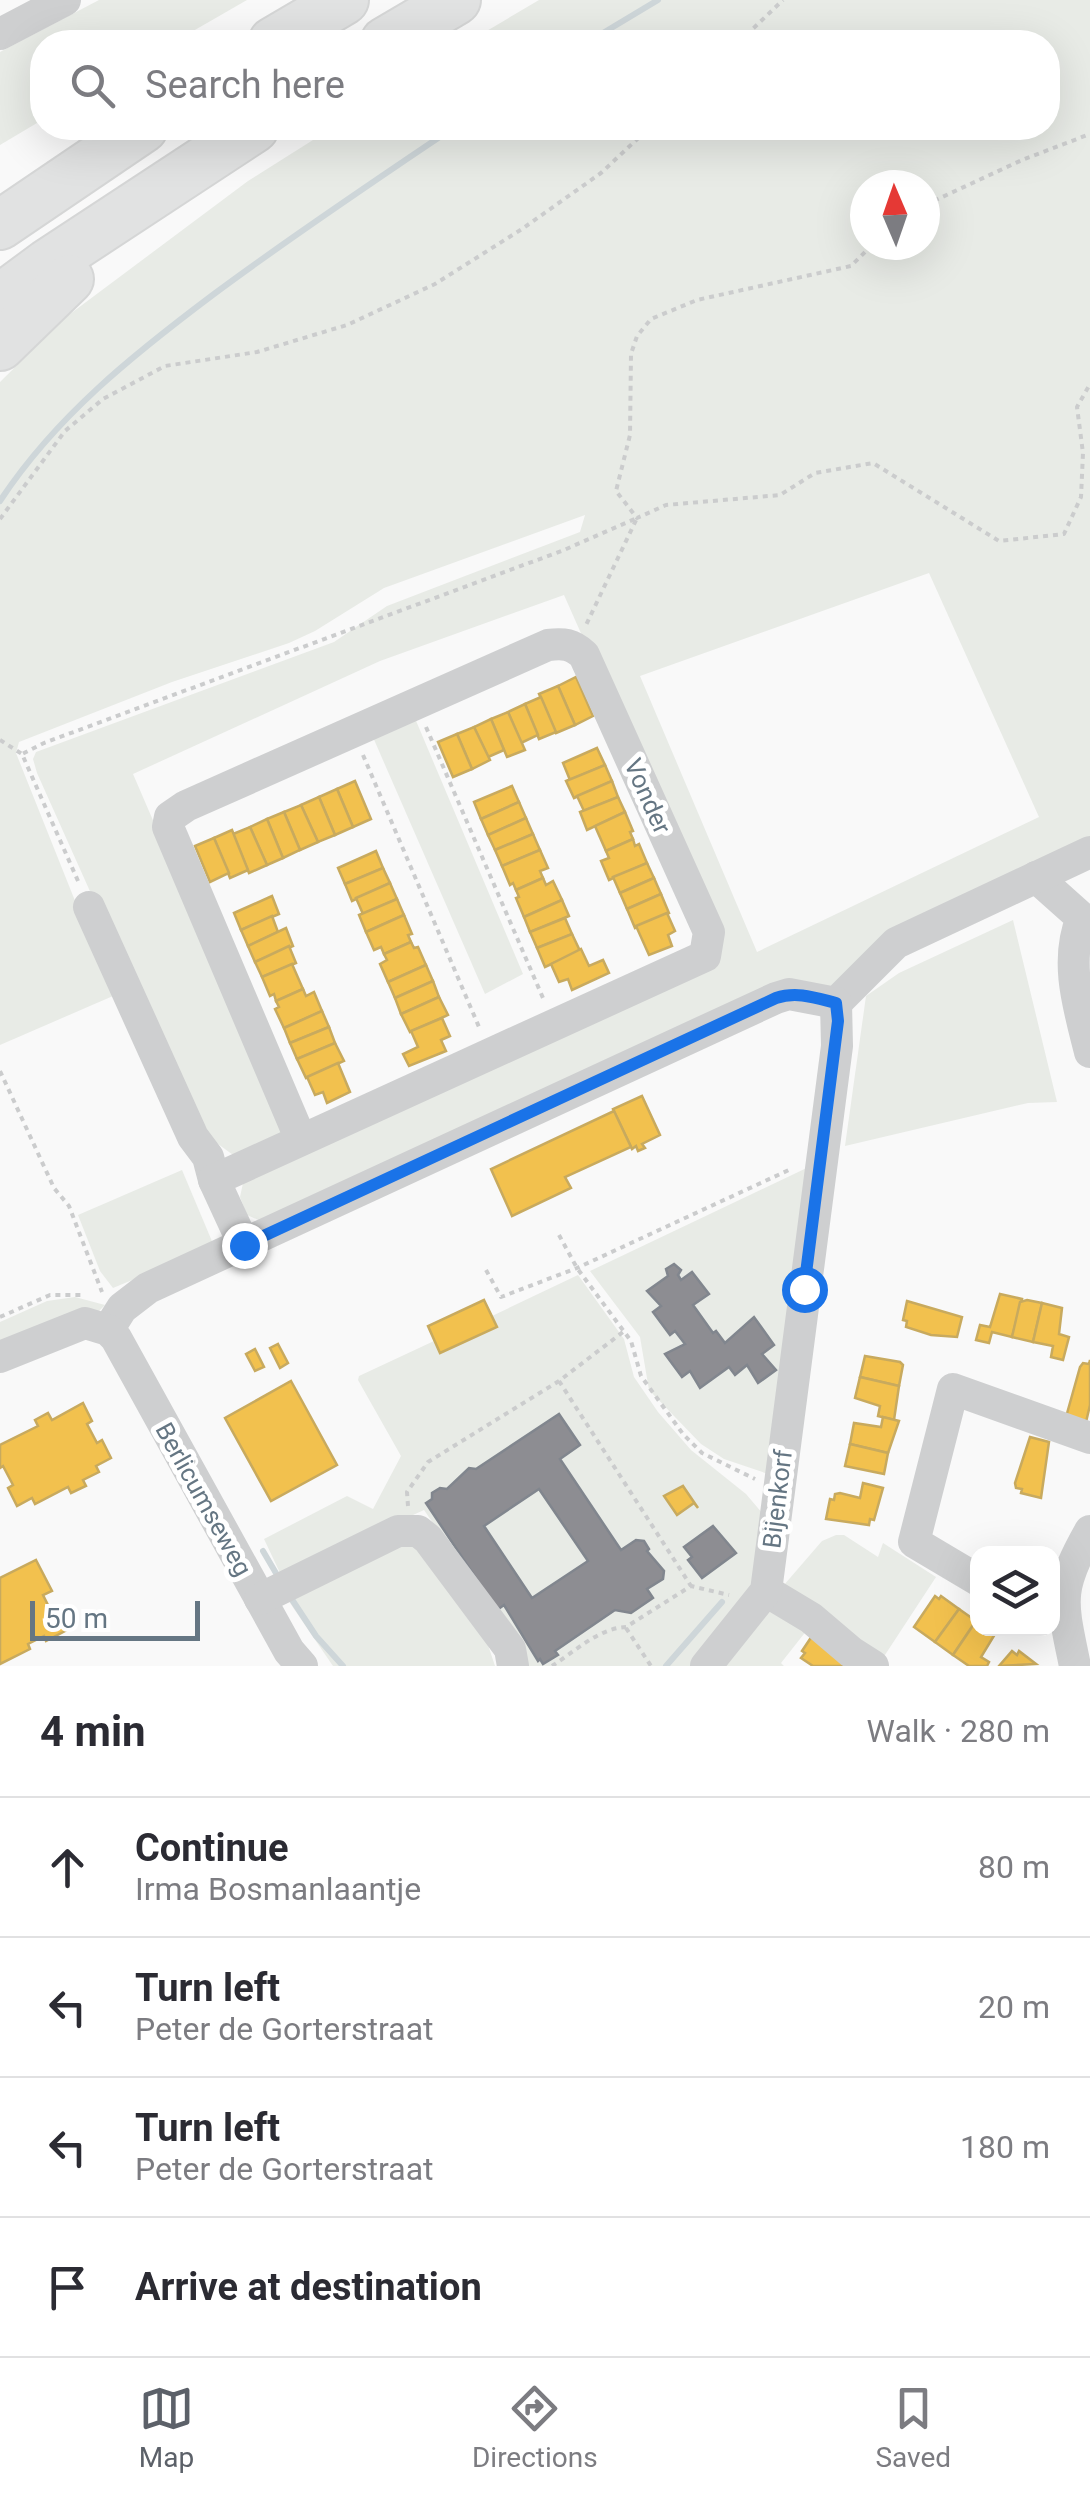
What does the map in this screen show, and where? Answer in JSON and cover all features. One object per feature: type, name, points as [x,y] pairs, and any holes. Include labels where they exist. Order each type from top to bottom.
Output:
[{"type":"highway","points":[[293,30],[344,0]]},
{"type":"highway","points":[[405,30],[456,0]]},
{"type":"highway","points":[[0,188],[94,140]]},
{"type":"highway","points":[[0,225],[124,140]]},
{"type":"highway","points":[[0,299],[235,140]]},
{"type":"highway","points":[[0,346],[176,178]]},
{"type":"street","points":[[0,34],[65,0]]},
{"type":"street","points":[[301,1140],[168,827],[170,817],[186,806],[548,645],[564,643],[576,647]]},
{"type":"street","name":"Vonder","points":[[214,1180],[705,956],[709,932],[584,655],[576,647]]},
{"type":"street","points":[[0,1357],[72,1325],[107,1315],[148,1288],[776,998],[802,995],[836,1003],[896,943],[1090,852]]},
{"type":"street","points":[[1036,876],[1086,915],[1077,930],[1073,984],[1088,1034]]},
{"type":"street","points":[[89,907],[193,1137],[208,1157],[214,1180],[244,1245]]},
{"type":"street","name":"Bijenkorf","points":[[762,1596],[837,1046],[836,1003]]},
{"type":"street","name":"Berlicumseweg","points":[[107,1315],[116,1338],[275,1591],[290,1651],[302,1666]]},
{"type":"street","points":[[970,1575],[914,1542],[953,1390],[1090,1438]]},
{"type":"street","points":[[275,1591],[398,1530],[418,1531],[510,1649],[513,1666]]},
{"type":"street","points":[[1066,1642],[1062,1603],[1072,1564],[1090,1531]]},
{"type":"street","points":[[706,1666],[762,1596],[811,1618],[873,1666]]},
{"type":"path","points":[[752,30],[783,0]]},
{"type":"path","points":[[940,199],[1022,160],[1090,134]]},
{"type":"path","points":[[0,519],[65,432],[103,399],[166,366],[257,352],[329,330],[436,284],[601,173],[636,140]]},
{"type":"path","points":[[637,518],[616,491],[630,435],[631,354],[637,336],[652,319],[697,300],[851,266],[857,260]]},
{"type":"path","points":[[22,754],[564,550],[666,505],[780,496],[815,473],[872,463],[998,541],[1064,534],[1081,497],[1083,453],[1077,407],[1090,384]]},
{"type":"path","points":[[576,647],[637,518]]},
{"type":"path","points":[[416,704],[555,1024]]},
{"type":"path","points":[[354,732],[490,1054]]},
{"type":"path","points":[[0,740],[22,754],[89,907]]},
{"type":"path","points":[[0,1070],[54,1188],[69,1206],[107,1315]]},
{"type":"path","points":[[486,1270],[501,1298],[577,1268],[823,1154]]},
{"type":"path","points":[[559,1235],[577,1268],[631,1341],[641,1376],[682,1434],[702,1453],[777,1490]]},
{"type":"path","points":[[408,1531],[407,1492],[428,1462],[559,1381],[624,1331]]},
{"type":"path","points":[[559,1381],[692,1586]]},
{"type":"path","points":[[552,1666],[613,1628],[626,1628],[692,1586],[762,1596]]},
{"type":"path","points":[[626,1628],[650,1665]]},
{"type":"shaded area","points":[[99,0],[247,0],[195,30],[42,30]]},
{"type":"shaded area","points":[[539,0],[1090,0],[1090,843],[826,993],[270,1225],[247,1215],[240,1197],[243,1183],[714,933],[564,595],[380,661],[133,774],[285,1126],[284,1133],[240,1160],[196,1128],[37,773],[33,759],[36,752],[334,642],[387,606],[580,532],[585,515],[384,588],[289,643],[172,682],[19,742],[16,753],[113,996],[0,1045],[0,382],[66,317],[248,181],[313,140],[1060,140],[1060,30],[488,30]],"holes":[[[929,573],[1039,817],[757,952],[640,676]]]},
{"type":"shaded area","points":[[30,36],[30,127],[0,145],[0,52]]},
{"type":"shaded area","points":[[414,716],[523,974],[485,994],[372,735]]},
{"type":"shaded area","points":[[1013,920],[1057,1102],[1028,1103],[845,1146],[866,996],[899,973]]},
{"type":"shaded area","points":[[815,1164],[771,1475],[724,1459],[701,1444],[649,1390],[640,1337],[590,1271]]},
{"type":"shaded area","points":[[182,1170],[214,1246],[113,1288],[100,1271],[78,1215]]},
{"type":"shaded area","points":[[578,1275],[624,1339],[634,1377],[658,1412],[691,1450],[746,1494],[763,1514],[755,1589],[697,1666],[525,1666],[513,1640],[424,1510],[281,1575],[264,1539],[347,1496],[373,1509],[401,1456],[359,1376],[434,1341],[441,1353],[496,1327],[492,1316]]},
{"type":"shaded area","points":[[75,1297],[105,1305],[99,1311],[0,1349],[0,1322],[47,1301]]},
{"type":"shaded area","points":[[844,1535],[878,1557],[883,1543],[936,1577],[881,1661],[784,1585],[822,1541]]},
{"type":"shaded area","points":[[412,1540],[488,1645],[495,1666],[333,1666],[288,1600]]},
{"type":"shaded area","points":[[765,1608],[811,1625],[781,1663],[784,1666],[716,1666]]},
{"type":"building: Homes","points":[[576,677],[593,716],[575,725],[558,686]]},
{"type":"building: Homes","points":[[558,686],[575,725],[556,733],[539,694]]},
{"type":"building: Homes","points":[[541,697],[556,732],[539,739],[525,704]]},
{"type":"building: Homes","points":[[525,704],[538,735],[521,743],[508,712]]},
{"type":"building: Homes","points":[[508,712],[525,750],[507,757],[491,719]]},
{"type":"building: Homes","points":[[491,719],[504,750],[488,757],[474,727]]},
{"type":"building: Homes","points":[[474,727],[490,760],[472,769],[457,734]]},
{"type":"building: Homes","points":[[457,734],[472,769],[453,777],[438,742]]},
{"type":"building: Homes","points":[[597,748],[605,765],[570,780],[563,763]]},
{"type":"building: Homes","points":[[605,765],[612,781],[574,798],[566,781]]},
{"type":"building: Homes","points":[[355,781],[371,819],[353,827],[337,789]]},
{"type":"building: Homes","points":[[612,781],[618,797],[584,811],[577,796]]},
{"type":"building: Homes","points":[[512,786],[519,802],[481,819],[474,802]]},
{"type":"building: Homes","points":[[337,789],[353,827],[335,835],[319,797]]},
{"type":"building: Homes","points":[[319,797],[335,835],[318,842],[301,805]]},
{"type":"building: Homes","points":[[618,797],[625,812],[587,830],[580,812]]},
{"type":"building: Homes","points":[[519,802],[526,818],[488,835],[481,819]]},
{"type":"building: Homes","points":[[301,805],[318,842],[300,850],[284,812]]},
{"type":"building: Homes","points":[[284,812],[300,850],[283,858],[267,819]]},
{"type":"building: Homes","points":[[625,812],[633,839],[606,851],[595,826]]},
{"type":"building: Homes","points":[[526,818],[533,834],[495,850],[488,835]]},
{"type":"building: Homes","points":[[267,819],[283,858],[267,865],[250,827]]},
{"type":"building: Homes","points":[[250,827],[267,865],[249,873],[233,834]]},
{"type":"building: Homes","points":[[232,830],[248,870],[230,878],[214,838]]},
{"type":"building: Homes","points":[[533,834],[540,850],[502,866],[495,850]]},
{"type":"building: Homes","points":[[214,838],[229,873],[210,882],[195,846]]},
{"type":"building: Homes","points":[[633,839],[647,863],[609,880],[601,861],[609,858],[606,851]]},
{"type":"building: Homes","points":[[540,850],[548,868],[540,871],[543,878],[516,890],[502,866]]},
{"type":"building: Homes","points":[[376,851],[383,868],[345,884],[338,868]]},
{"type":"building: Homes","points":[[647,863],[654,878],[620,893],[613,877]]},
{"type":"building: Homes","points":[[383,868],[390,883],[352,901],[345,884]]},
{"type":"building: Homes","points":[[543,878],[546,885],[553,881],[562,900],[524,917],[516,890]]},
{"type":"building: Homes","points":[[654,878],[661,894],[627,909],[620,893]]},
{"type":"building: Homes","points":[[390,883],[397,899],[363,914],[356,898]]},
{"type":"building: Homes","points":[[661,894],[669,913],[635,928],[627,909]]},
{"type":"building: Homes","points":[[272,896],[279,914],[241,930],[234,913]]},
{"type":"building: Homes","points":[[397,899],[404,915],[366,932],[359,915]]},
{"type":"building: Homes","points":[[562,900],[569,916],[530,932],[524,917]]},
{"type":"building: Homes","points":[[667,913],[675,931],[668,935],[672,946],[649,955],[636,926]]},
{"type":"building: Homes","points":[[404,915],[411,942],[384,954],[381,947],[374,950],[366,932]]},
{"type":"building: Homes","points":[[272,916],[278,932],[248,946],[241,930]]},
{"type":"building: Homes","points":[[565,918],[572,934],[537,948],[530,932]]},
{"type":"building: Homes","points":[[286,928],[293,946],[255,962],[248,946]]},
{"type":"building: Homes","points":[[572,934],[580,951],[545,967],[537,948]]},
{"type":"building: Homes","points":[[411,942],[414,948],[418,947],[426,965],[388,982],[380,964],[387,960],[384,954]]},
{"type":"building: Homes","points":[[289,946],[296,963],[262,977],[255,962]]},
{"type":"building: Homes","points":[[581,949],[589,966],[603,960],[609,973],[572,990],[568,979],[559,982],[551,964]]},
{"type":"building: Homes","points":[[292,964],[303,989],[276,1001],[262,977]]},
{"type":"building: Homes","points":[[426,965],[433,981],[395,998],[388,982]]},
{"type":"building: Homes","points":[[433,981],[439,997],[401,1014],[395,998]]},
{"type":"building: Homes","points":[[303,989],[306,996],[314,992],[322,1011],[284,1028],[275,1009],[279,1007],[276,1001]]},
{"type":"building: Homes","points":[[439,997],[448,1015],[410,1032],[401,1014]]},
{"type":"building: Homes","points":[[322,1011],[329,1027],[290,1043],[284,1028]]},
{"type":"building: Homes","points":[[442,1018],[450,1036],[441,1040],[446,1051],[409,1066],[403,1054],[418,1047],[411,1031]]},
{"type":"building: Homes","points":[[329,1027],[335,1043],[297,1059],[290,1043]]},
{"type":"building: Homes","points":[[335,1043],[344,1061],[306,1078],[297,1059]]},
{"type":"building: Homes","points":[[338,1063],[350,1092],[327,1103],[323,1092],[315,1095],[307,1077]]},
{"type":"building: Homes","points":[[642,1096],[660,1135],[642,1144],[645,1148],[638,1151],[636,1146],[632,1149],[613,1109]]},
{"type":"building: Homes","points":[[614,1111],[631,1147],[565,1177],[571,1188],[512,1216],[491,1169]]},
{"type":"building: Homes","points":[[1000,1294],[1022,1299],[1012,1337],[992,1332],[989,1343],[976,1340],[980,1325],[990,1327]]},
{"type":"building: Homes","points":[[484,1300],[497,1327],[440,1353],[428,1326]]},
{"type":"building: Homes","points":[[907,1301],[962,1317],[957,1337],[931,1335],[906,1327],[907,1321],[903,1320]]},
{"type":"building: Homes","points":[[1020,1302],[1042,1303],[1033,1342],[1012,1337]]},
{"type":"building: Homes","points":[[1042,1303],[1062,1308],[1059,1334],[1069,1337],[1063,1360],[1051,1357],[1053,1346],[1033,1342]]},
{"type":"building: Homes","points":[[278,1344],[288,1363],[280,1368],[270,1348]]},
{"type":"building: Homes","points":[[255,1349],[264,1367],[255,1371],[246,1354]]},
{"type":"building: Homes","points":[[865,1356],[900,1362],[903,1365],[899,1386],[860,1377]]},
{"type":"building: Homes","points":[[1090,1360],[1086,1422],[1066,1417],[1080,1367]]},
{"type":"building: Homes","points":[[860,1377],[899,1386],[894,1420],[878,1416],[880,1406],[855,1398]]},
{"type":"building: Homes","points":[[291,1381],[337,1465],[271,1501],[225,1418]]},
{"type":"building: Homes","points":[[83,1403],[92,1421],[87,1424],[97,1443],[102,1440],[111,1458],[96,1466],[99,1472],[83,1480],[86,1486],[71,1493],[68,1487],[35,1504],[32,1498],[17,1506],[8,1488],[13,1485],[3,1466],[0,1468],[0,1445],[38,1426],[35,1420],[48,1413],[52,1420]]},
{"type":"building: Homes","points":[[883,1417],[899,1421],[888,1453],[850,1444],[854,1423],[881,1427]]},
{"type":"building: Homes","points":[[1030,1437],[1049,1442],[1041,1498],[1021,1493],[1015,1483]]},
{"type":"building: Homes","points":[[850,1444],[888,1453],[884,1474],[845,1466]]},
{"type":"building: Homes","points":[[863,1483],[883,1488],[869,1525],[826,1519],[830,1499],[834,1500],[835,1494],[860,1498]]},
{"type":"building: Homes","points":[[683,1486],[698,1508],[694,1503],[677,1515],[664,1496]]},
{"type":"building: Homes","points":[[36,1560],[52,1591],[43,1595],[67,1630],[46,1641],[44,1636],[28,1644],[30,1649],[0,1664],[0,1578]]},
{"type":"building: Homes","points":[[935,1596],[959,1609],[935,1642],[914,1627]]},
{"type":"building: Homes","points":[[959,1609],[970,1617],[970,1630],[953,1655],[935,1642]]},
{"type":"building: Homes","points":[[970,1630],[970,1636],[994,1636],[981,1657],[989,1662],[987,1666],[969,1666],[953,1655]]},
{"type":"building: Homes","points":[[814,1633],[846,1666],[813,1666],[801,1658]]},
{"type":"building: Homes","points":[[1012,1651],[1017,1655],[1019,1651],[1036,1664],[999,1666]]},
{"type":"building: Industry","points":[[674,1264],[681,1270],[681,1280],[692,1272],[709,1294],[693,1305],[725,1343],[754,1317],[774,1345],[762,1354],[776,1370],[758,1383],[747,1365],[735,1375],[729,1367],[700,1388],[690,1371],[682,1377],[665,1354],[685,1344],[675,1331],[670,1335],[653,1312],[661,1306],[647,1291],[668,1276],[666,1269]]},
{"type":"building: Industry","points":[[559,1414],[580,1445],[560,1459],[621,1550],[636,1540],[644,1541],[647,1551],[664,1571],[663,1579],[647,1589],[653,1598],[631,1613],[615,1610],[555,1651],[558,1655],[543,1664],[538,1661],[504,1605],[497,1610],[426,1503],[432,1499],[432,1493],[447,1489],[469,1468],[476,1469]],"holes":[[[539,1489],[588,1561],[532,1598],[484,1526]]]},
{"type":"building: Industry","points":[[713,1526],[736,1553],[702,1578],[688,1560],[692,1557],[684,1547]]},
{"type":"waterway","points":[[608,30],[658,0]]},
{"type":"waterway","points":[[0,501],[71,414],[155,340],[273,251],[435,140]]},
{"type":"waterway","points":[[263,1551],[280,1580]]},
{"type":"waterway","points":[[289,1595],[316,1636],[343,1666]]},
{"type":"waterway","points":[[666,1666],[722,1602]]},
{"type":"route","points":[[244,1245],[776,998],[802,995],[836,1003],[838,1021],[804,1289]]}]
